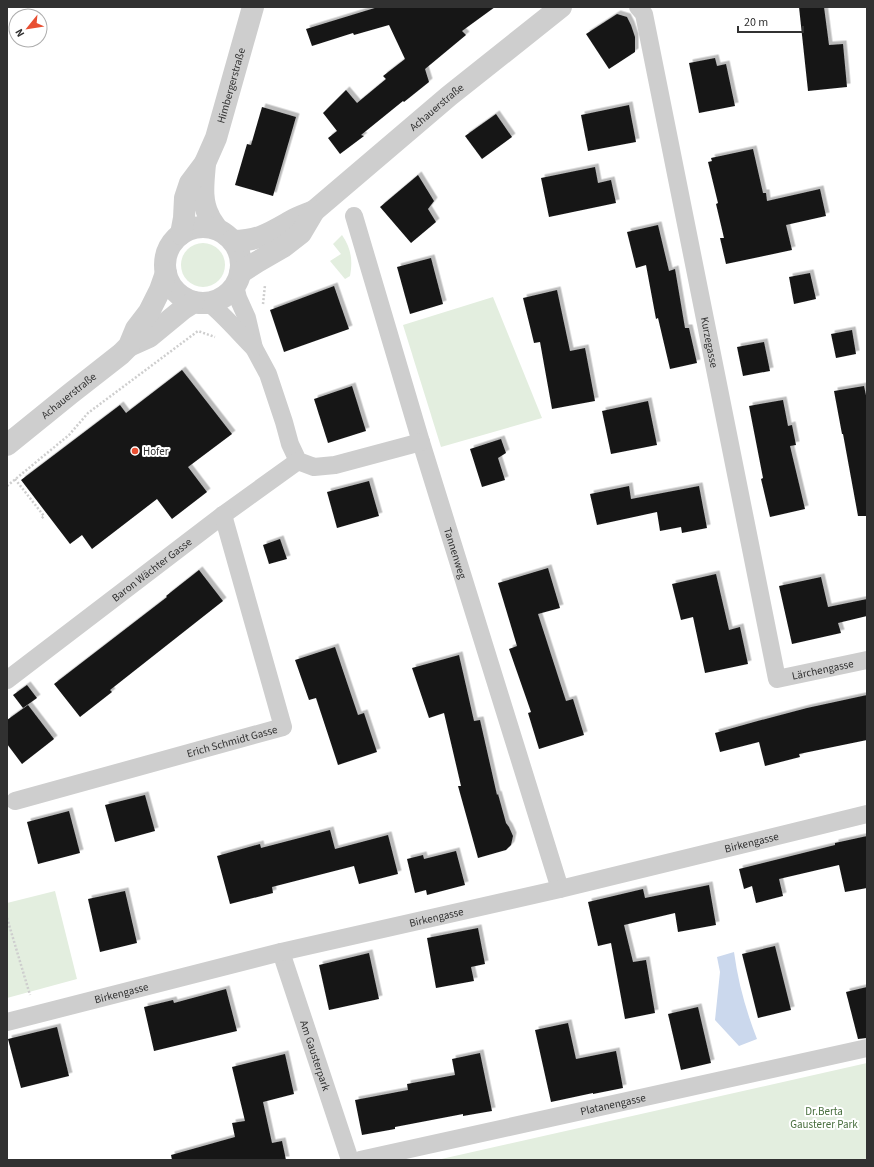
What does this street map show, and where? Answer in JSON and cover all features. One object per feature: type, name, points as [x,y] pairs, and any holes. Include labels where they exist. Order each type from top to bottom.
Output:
[{"type":"street","name":"Himbergerstraße","points":[[181,234],[184,218],[185,198],[190,182],[205,163],[216,138],[253,7]]},
{"type":"street","name":"Achauerstraße","points":[[225,235],[245,241],[276,230],[293,220],[314,211],[449,96],[561,7]]},
{"type":"street","name":"Kurzegasse","points":[[638,7],[644,14],[777,679]]},
{"type":"street","name":"Himbergerstraße","points":[[205,163],[203,188],[208,215],[225,235]]},
{"type":"street","name":"Achauerstraße","points":[[238,280],[257,262],[283,247],[301,233],[314,211]]},
{"type":"street","name":"Tannenweg","points":[[354,216],[421,442],[560,889]]},
{"type":"street","points":[[254,348],[223,315],[201,302],[184,298],[177,292],[168,280],[165,258],[171,244],[181,234],[194,227],[210,227],[225,235],[239,252],[241,259],[238,280],[238,298],[247,318],[254,348],[268,374],[290,444],[298,461],[314,467],[335,465],[421,442]]},
{"type":"street","name":"Achauerstraße","points":[[7,445],[122,354],[129,346],[136,329],[149,312],[160,290],[166,273]]},
{"type":"street","points":[[201,302],[217,300],[225,296],[238,280]]},
{"type":"street","name":"Achauerstraße","points":[[129,346],[149,337],[183,309],[201,302]]},
{"type":"street","name":"Baron Wächter Gasse","points":[[7,680],[223,515],[298,461]]},
{"type":"street","name":"Erich Schmidt Gasse","points":[[15,801],[283,726],[223,515]]},
{"type":"street","name":"Lärchengasse","points":[[777,679],[867,660]]},
{"type":"street","name":"Birkengasse","points":[[7,1022],[281,952],[560,889],[867,814]]},
{"type":"street","name":"Am Gausterpark","points":[[281,952],[350,1160]]},
{"type":"street","name":"Platanengasse","points":[[360,1160],[867,1048]]},
{"type":"path","points":[[15,479],[44,516],[41,519]]},
{"type":"path","points":[[7,918],[36,1015]]},
{"type":"green space","points":[[342,235],[349,249],[351,259],[350,276],[345,279],[330,261],[341,254],[333,244]]},
{"type":"green space","points":[[199,243],[207,243],[212,244],[219,249],[224,256],[224,274],[219,281],[212,286],[199,287],[191,284],[184,277],[181,269],[181,261],[184,253],[191,246]]},
{"type":"green space","points":[[493,297],[542,418],[441,447],[403,325]]},
{"type":"green space","points":[[55,891],[77,979],[7,998],[7,903]]},
{"type":"green space","name":"Dr.Berta Gausterer Park","points":[[867,1063],[867,1160],[437,1160]]},
{"type":"water","points":[[734,952],[743,996],[757,1039],[739,1046],[715,1020],[720,972],[717,957]]},
{"type":"building","points":[[378,7],[495,7],[462,31],[466,35],[425,69],[429,82],[404,102],[403,101],[361,135],[364,136],[340,154],[328,138],[337,131],[323,113],[346,90],[357,103],[386,79],[383,76],[405,59],[389,25],[354,35],[353,33],[312,46],[306,29]]},
{"type":"building","points":[[799,7],[824,7],[829,45],[843,44],[847,87],[808,91]]},
{"type":"building","points":[[617,14],[627,17],[631,25],[635,37],[635,52],[609,69],[586,34]]},
{"type":"building","points":[[715,58],[717,66],[726,64],[735,106],[699,113],[689,63]]},
{"type":"building","points":[[629,105],[636,142],[588,151],[581,115]]},
{"type":"building","points":[[262,107],[296,117],[273,196],[235,185],[247,144],[251,145]]},
{"type":"building","points":[[496,114],[512,137],[482,159],[465,136]]},
{"type":"building","points":[[753,149],[763,193],[766,193],[767,201],[820,189],[826,216],[786,225],[792,250],[726,264],[720,238],[724,238],[716,204],[718,203],[708,162],[712,161],[711,158]]},
{"type":"building","points":[[595,167],[598,183],[611,180],[616,203],[549,217],[541,178]]},
{"type":"building","points":[[418,175],[434,201],[428,209],[436,222],[411,243],[380,207]]},
{"type":"building","points":[[658,225],[669,271],[675,269],[685,328],[689,328],[697,363],[670,369],[658,318],[656,319],[646,265],[636,268],[627,232]]},
{"type":"building","points":[[431,258],[443,304],[410,314],[397,267]]},
{"type":"building","points":[[810,273],[816,299],[794,304],[789,277]]},
{"type":"building","points":[[334,286],[349,329],[284,352],[270,310]]},
{"type":"building","points":[[557,290],[570,351],[585,348],[595,401],[552,409],[540,342],[534,343],[523,298]]},
{"type":"building","points":[[852,330],[856,354],[836,358],[831,334]]},
{"type":"building","points":[[764,342],[770,371],[743,376],[737,347]]},
{"type":"building","name":"Hofer","points":[[182,370],[232,434],[188,467],[207,492],[172,519],[157,499],[92,549],[82,535],[70,544],[21,480],[120,405],[126,413]]},
{"type":"building","points":[[352,386],[366,431],[328,443],[314,399]]},
{"type":"building","points":[[864,386],[867,400],[867,516],[858,516],[834,391]]},
{"type":"building","points":[[783,400],[788,426],[792,425],[796,445],[790,446],[805,509],[770,517],[761,479],[763,478],[749,406]]},
{"type":"building","points":[[648,401],[657,445],[611,454],[602,411]]},
{"type":"building","points":[[501,439],[506,453],[498,458],[505,480],[482,487],[470,449]]},
{"type":"building","points":[[369,481],[379,516],[337,528],[327,492]]},
{"type":"building","points":[[629,486],[631,499],[699,486],[707,528],[682,533],[681,527],[660,531],[657,512],[597,525],[590,494]]},
{"type":"building","points":[[280,539],[287,559],[269,564],[263,545]]},
{"type":"building","points":[[548,568],[560,608],[538,614],[566,701],[573,699],[584,735],[539,749],[528,713],[531,712],[509,649],[517,646],[498,583]]},
{"type":"building","points":[[199,570],[223,601],[110,690],[112,692],[80,717],[54,684],[167,597],[166,596]]},
{"type":"building","points":[[716,574],[729,630],[740,627],[748,664],[705,673],[693,617],[681,620],[672,584]]},
{"type":"building","points":[[821,577],[828,607],[867,599],[867,616],[838,623],[841,633],[792,644],[779,586]]},
{"type":"building","points":[[335,647],[358,715],[364,713],[377,752],[338,765],[316,698],[309,700],[295,660]]},
{"type":"building","points":[[459,655],[474,721],[480,720],[497,795],[498,794],[506,823],[513,836],[511,845],[506,850],[478,858],[458,786],[461,786],[444,713],[429,718],[412,668]]},
{"type":"building","points":[[27,685],[37,698],[23,708],[13,695]]},
{"type":"building","points":[[867,695],[867,740],[799,754],[800,757],[765,766],[759,742],[720,752],[715,733],[807,708]]},
{"type":"building","points":[[28,705],[54,739],[22,764],[7,744],[7,720]]},
{"type":"building","points":[[145,795],[155,831],[115,842],[105,805]]},
{"type":"building","points":[[69,811],[80,853],[38,864],[27,822]]},
{"type":"building","points":[[330,830],[335,849],[388,835],[398,874],[359,884],[354,866],[272,887],[273,893],[230,904],[217,856],[260,844],[261,848]]},
{"type":"building","points":[[867,836],[867,888],[845,892],[839,865],[779,879],[783,896],[756,903],[752,886],[744,889],[739,869],[835,845],[835,843]]},
{"type":"building","points":[[456,851],[465,885],[427,895],[426,890],[415,893],[407,859],[423,855],[424,859]]},
{"type":"building","points":[[709,885],[716,925],[678,932],[675,913],[624,925],[633,962],[646,960],[655,1013],[625,1019],[611,943],[598,946],[588,902],[643,889],[645,898]]},
{"type":"building","points":[[125,891],[137,943],[100,952],[88,899]]},
{"type":"building","points":[[478,928],[485,964],[471,967],[474,981],[436,988],[427,938]]},
{"type":"building","points":[[775,946],[791,1010],[758,1018],[742,954]]},
{"type":"building","points":[[369,953],[379,999],[329,1010],[319,965]]},
{"type":"building","points":[[867,987],[867,1038],[858,1039],[846,992]]},
{"type":"building","points":[[226,989],[237,1031],[154,1051],[144,1007],[173,1000],[174,1003]]},
{"type":"building","points":[[698,1007],[711,1063],[681,1070],[668,1014]]},
{"type":"building","points":[[568,1023],[576,1059],[616,1051],[623,1088],[551,1102],[535,1030]]},
{"type":"building","points":[[57,1027],[69,1076],[21,1088],[8,1039]]},
{"type":"building","points":[[480,1053],[492,1111],[463,1116],[463,1114],[362,1135],[355,1100],[408,1090],[407,1084],[455,1075],[452,1059]]},
{"type":"building","points":[[285,1054],[294,1094],[263,1102],[272,1143],[282,1141],[286,1160],[172,1160],[171,1155],[235,1137],[232,1123],[245,1121],[232,1067]]},
{"type":"place","name":"Hofer","points":[[135,451]]}]
